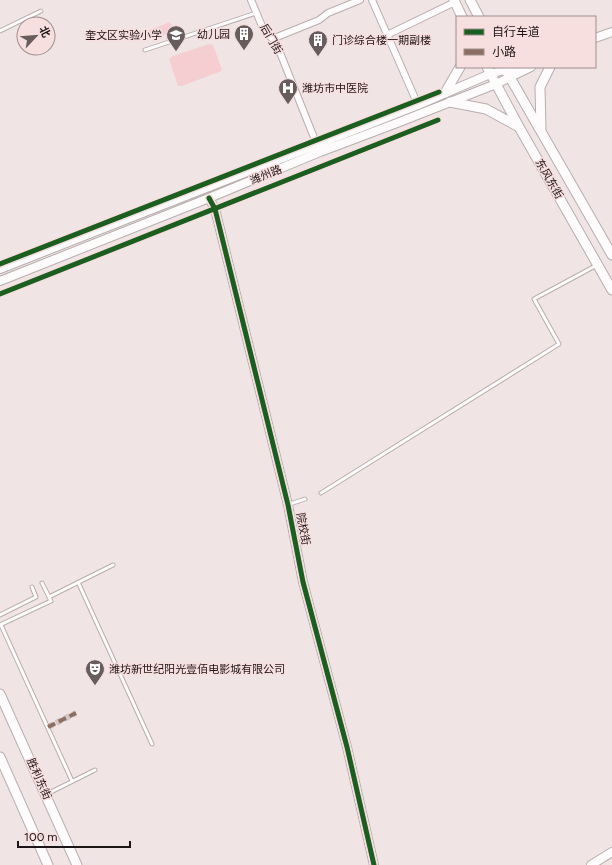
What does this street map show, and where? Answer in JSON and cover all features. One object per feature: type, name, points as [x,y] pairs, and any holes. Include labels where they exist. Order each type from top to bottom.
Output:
[{"type":"main road","points":[[470,0],[479,16]]},
{"type":"main road","points":[[454,1],[462,16]]},
{"type":"main road","points":[[596,38],[612,32]]},
{"type":"main road","points":[[445,93],[459,68]]},
{"type":"main road","name":"潍州路","points":[[1,267],[418,105],[488,71],[524,71],[530,68]]},
{"type":"main road","points":[[541,132],[540,87],[550,68]]},
{"type":"main road","name":"东风东街","points":[[488,71],[612,290]]},
{"type":"main road","name":"潍州路","points":[[0,281],[320,152],[496,84],[506,71]]},
{"type":"main road","name":"东风东街","points":[[506,71],[612,255]]},
{"type":"main road","points":[[450,102],[486,109],[519,127]]},
{"type":"main road","name":"院校街","points":[[209,198],[215,209],[288,505],[303,582],[347,747],[374,865]]},
{"type":"main road","name":"胜利东街","points":[[0,694],[78,865]]},
{"type":"main road","points":[[0,757],[48,865]]},
{"type":"main road","points":[[591,865],[612,852]]},
{"type":"street","name":"后门街","points":[[251,0],[262,26],[276,45],[317,145]]},
{"type":"street","points":[[272,39],[319,20],[328,13],[360,0]]},
{"type":"street","points":[[372,0],[418,105]]},
{"type":"street","points":[[387,35],[454,1]]},
{"type":"lane","points":[[0,31],[41,11]]},
{"type":"lane","points":[[145,50],[256,12]]},
{"type":"lane","points":[[321,493],[559,344],[534,299],[598,265]]},
{"type":"lane","points":[[288,505],[305,499]]},
{"type":"lane","points":[[48,597],[113,565]]},
{"type":"lane","points":[[78,582],[152,744]]},
{"type":"lane","points":[[42,583],[51,601],[1,625],[72,781]]},
{"type":"lane","points":[[0,615],[36,597],[32,587]]},
{"type":"lane","points":[[46,795],[95,770]]},
{"type":"shaded area","points":[[170,22],[174,31],[153,39],[149,30]]},
{"type":"shaded area","points":[[209,44],[213,45],[222,70],[182,86],[178,86],[169,59],[173,56]]},
{"type":"tunnel","points":[[48,727],[76,713]]},
{"type":"marked path","points":[[48,727],[76,713]]},
{"type":"cycle path","points":[[0,264],[439,92]]},
{"type":"cycle path","points":[[0,294],[438,120]]},
{"type":"cycle path","points":[[209,198],[215,209],[288,505],[303,582],[347,747],[374,865]]},
{"type":"place","name":"幼儿园","points":[[244,51]]},
{"type":"place","name":"奎文区实验小学","points":[[176,52]]},
{"type":"place","name":"门诊综合楼一期副楼","points":[[318,57]]},
{"type":"place","name":"潍坊市中医院","points":[[288,105]]},
{"type":"place","name":"潍坊新世纪阳光壹佰电影城有限公司","points":[[95,686]]}]
